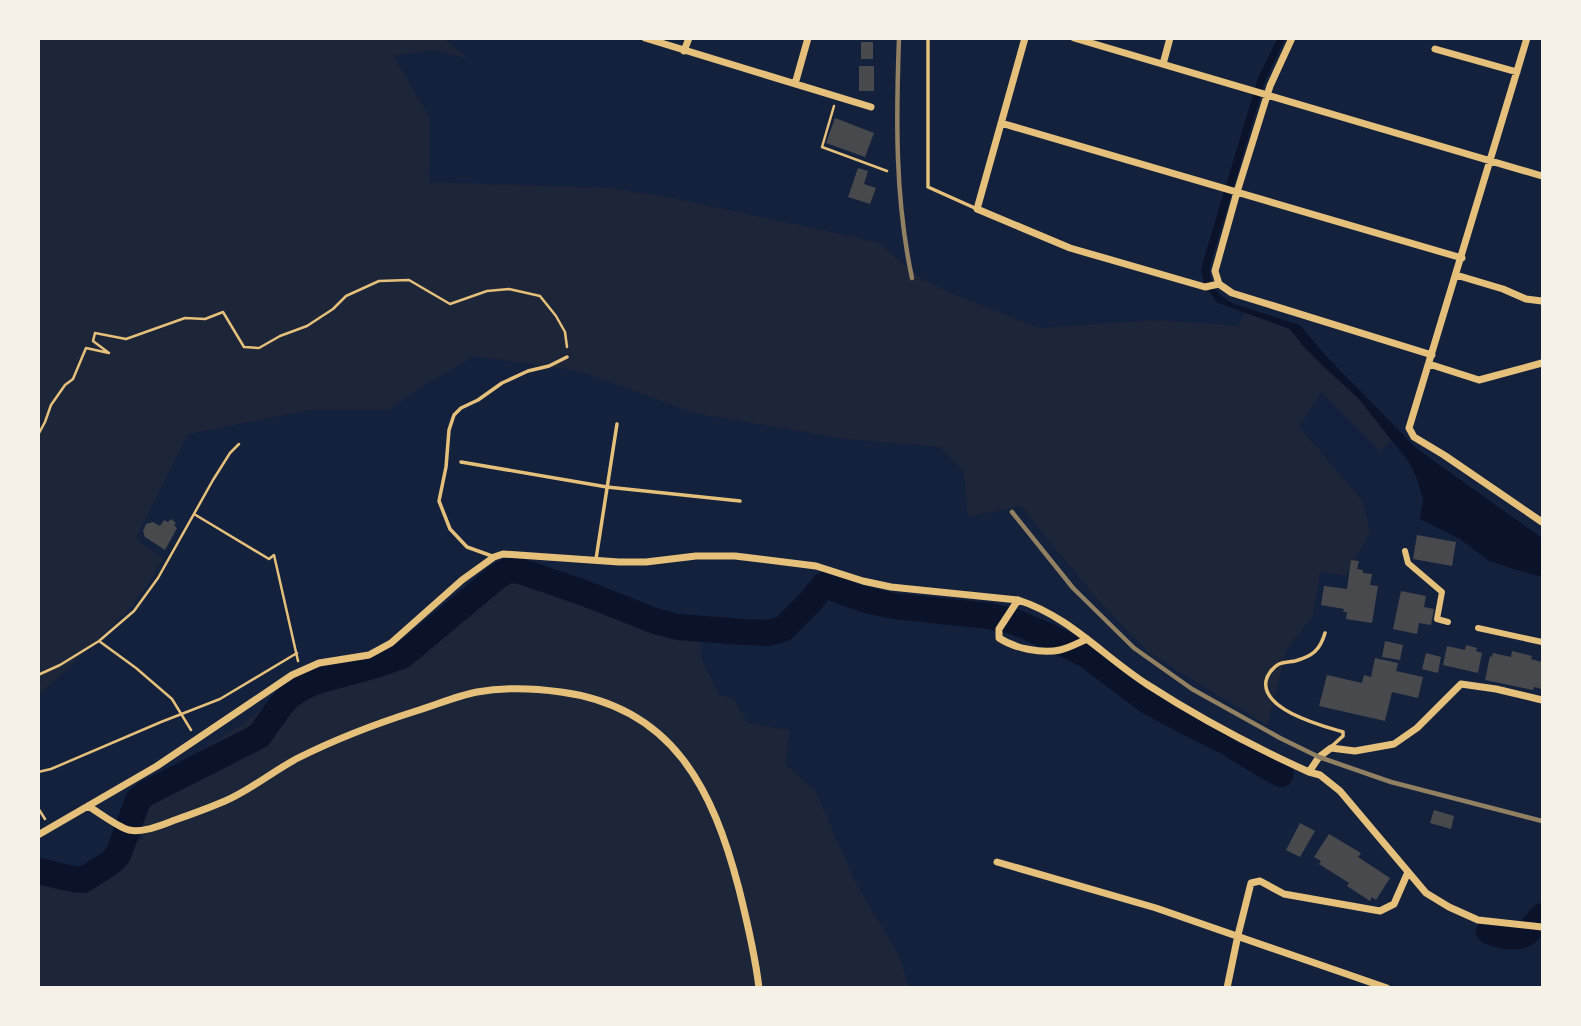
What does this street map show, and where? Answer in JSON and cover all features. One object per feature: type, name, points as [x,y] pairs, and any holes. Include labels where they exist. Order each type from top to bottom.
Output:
[{"type":"street","points":[[645,38],[871,107]]},
{"type":"street","points":[[684,51],[689,38]]},
{"type":"street","points":[[795,84],[808,38]]},
{"type":"street","points":[[1025,38],[977,208],[1070,248],[1205,287],[1217,284],[1233,293],[1432,355]]},
{"type":"street","points":[[1074,38],[1542,176]]},
{"type":"street","points":[[1163,64],[1171,38]]},
{"type":"street","points":[[1217,284],[1215,271],[1232,190],[1265,94],[1292,38]]},
{"type":"street","points":[[1527,38],[1409,428],[1414,437],[1542,523]]},
{"type":"street","points":[[1435,49],[1517,72]]},
{"type":"street","points":[[1001,123],[1462,258]]},
{"type":"street","points":[[1456,275],[1526,299],[1542,301]]},
{"type":"street","points":[[1429,364],[1479,380],[1542,363]]},
{"type":"street","points":[[1405,551],[1408,563],[1442,592],[1437,620],[1448,622]]},
{"type":"street","points":[[38,835],[157,765],[292,675],[319,663],[369,654],[391,643],[462,580],[494,557],[503,554],[646,562],[696,555],[735,556],[817,566],[891,587],[1018,600],[1037,606],[1055,616],[1147,685],[1241,739],[1320,775],[1340,791],[1426,893],[1478,920],[1542,927]]},
{"type":"street","points":[[1018,600],[999,629],[999,638],[1008,644],[1049,651],[1087,639]]},
{"type":"street","points":[[1478,628],[1542,642]]},
{"type":"street","points":[[1309,772],[1319,757],[1331,748],[1355,751],[1394,744],[1417,728],[1461,684],[1542,700]]},
{"type":"street","points":[[88,806],[127,830],[152,828],[226,801],[281,767],[347,735],[475,693],[511,688],[579,694],[626,710],[646,723],[669,743],[693,772],[720,825],[731,856],[759,988]]},
{"type":"street","points":[[997,862],[1156,908],[1387,988]]},
{"type":"street","points":[[1227,988],[1251,883],[1259,881],[1284,894],[1380,911],[1394,904],[1408,873]]},
{"type":"lane","points":[[928,38],[928,187],[977,208]]},
{"type":"lane","points":[[494,557],[467,547],[450,529],[439,500],[446,467],[449,430],[454,415],[502,383],[567,357]]},
{"type":"lane","points":[[596,561],[617,424]]},
{"type":"lane","points":[[461,462],[607,487],[740,501]]},
{"type":"lane","points":[[1325,633],[1315,652],[1274,667],[1266,680],[1266,687],[1268,694],[1279,705],[1303,720],[1343,732],[1343,736],[1331,748]]},
{"type":"path","points":[[837,97],[822,147],[887,171]]},
{"type":"path","points":[[38,435],[46,422],[51,405],[65,385],[73,379],[86,348],[108,353],[93,341],[95,333],[127,339],[185,318],[205,319],[223,312],[244,348],[259,348],[280,336],[307,326],[333,309],[346,296],[379,281],[409,280],[450,304],[487,291],[509,289],[540,296],[565,332],[567,357]]},
{"type":"path","points":[[38,675],[99,641],[134,611],[158,579],[193,513],[230,453],[239,444]]},
{"type":"path","points":[[38,772],[220,699],[297,653],[274,555],[269,559],[193,513]]},
{"type":"path","points":[[99,641],[172,699],[197,738]]},
{"type":"shaded area","points":[[39,39],[445,39],[467,58],[432,50],[394,56],[430,119],[429,182],[610,188],[673,198],[877,242],[922,279],[950,293],[1040,328],[1157,320],[1238,326],[1245,312],[1290,329],[1303,346],[1359,399],[1391,440],[1380,451],[1321,392],[1299,427],[1362,500],[1370,532],[1346,576],[1320,571],[1313,616],[1287,649],[1267,725],[1149,653],[1096,598],[1021,506],[968,517],[964,472],[939,447],[845,439],[695,413],[579,371],[474,356],[416,390],[389,410],[310,410],[188,434],[138,534],[137,540],[163,558],[147,586],[125,614],[39,695]]},
{"type":"shaded area","points":[[1277,39],[1285,39],[1265,81],[1210,266],[1212,283],[1222,297],[1232,303],[1300,325],[1325,355],[1416,448],[1542,538],[1542,577],[1489,561],[1460,539],[1420,519],[1423,499],[1409,462],[1359,399],[1303,346],[1290,329],[1216,302],[1204,283],[1201,269],[1258,78]]},
{"type":"shaded area","points":[[523,565],[666,618],[699,638],[702,661],[720,696],[733,698],[748,723],[790,730],[785,764],[816,792],[855,882],[898,954],[909,987],[39,987],[38,864],[49,870],[94,876],[144,837],[123,802],[239,726],[309,676],[362,666],[401,654],[472,586],[505,568]]},
{"type":"building","points":[[861,42],[873,42],[873,59],[861,59]]},
{"type":"building","points":[[859,66],[874,66],[874,91],[859,91]]},
{"type":"building","points":[[835,118],[874,133],[865,157],[826,143]]},
{"type":"building","points":[[858,168],[868,171],[864,184],[876,188],[870,204],[848,197]]},
{"type":"building","points":[[171,519],[177,528],[165,550],[145,537],[143,531],[146,524],[153,522],[160,526],[164,520],[168,522]]},
{"type":"building","points":[[1417,535],[1456,542],[1452,566],[1413,559]]},
{"type":"building","points":[[1351,560],[1359,561],[1357,569],[1363,570],[1363,573],[1372,574],[1370,585],[1378,586],[1372,623],[1346,619],[1347,612],[1343,612],[1344,609],[1321,605],[1324,586],[1347,589]]},
{"type":"building","points":[[1401,591],[1426,596],[1424,607],[1434,609],[1431,625],[1419,623],[1417,634],[1393,629]]},
{"type":"building","points":[[1385,641],[1403,645],[1400,660],[1382,657]]},
{"type":"building","points":[[1466,645],[1477,648],[1476,651],[1482,653],[1478,673],[1443,665],[1447,646],[1465,650]]},
{"type":"building","points":[[1512,651],[1532,656],[1531,659],[1542,662],[1542,689],[1534,687],[1533,690],[1485,680],[1490,656],[1492,657],[1493,653],[1511,657]]},
{"type":"building","points":[[1426,653],[1441,657],[1438,673],[1422,669]]},
{"type":"building","points":[[1375,658],[1398,663],[1396,671],[1423,677],[1418,698],[1392,692],[1385,721],[1319,706],[1327,675],[1362,683],[1364,675],[1371,677]]},
{"type":"building","points":[[1434,810],[1454,816],[1451,829],[1430,823]]},
{"type":"building","points":[[1300,823],[1315,831],[1300,857],[1286,850]]},
{"type":"building","points":[[1329,834],[1361,853],[1358,857],[1390,878],[1376,900],[1372,897],[1370,901],[1347,886],[1349,883],[1319,864],[1321,861],[1314,857]]},
{"type":"waterway","points":[[38,871],[83,880],[118,855],[138,800],[145,794],[259,736],[288,697],[303,687],[402,656],[498,576],[517,570],[678,627],[768,633],[783,629],[824,585],[866,600],[893,606],[990,616],[1015,622],[1087,655],[1148,701],[1281,774]]},
{"type":"waterway","points":[[1489,931],[1507,936],[1521,936],[1542,916]]},
{"type":"railway","points":[[899,38],[898,159],[902,219],[912,278]]},
{"type":"railway","points":[[1012,512],[1073,588],[1134,648],[1192,689],[1319,757],[1391,782],[1542,821]]}]
